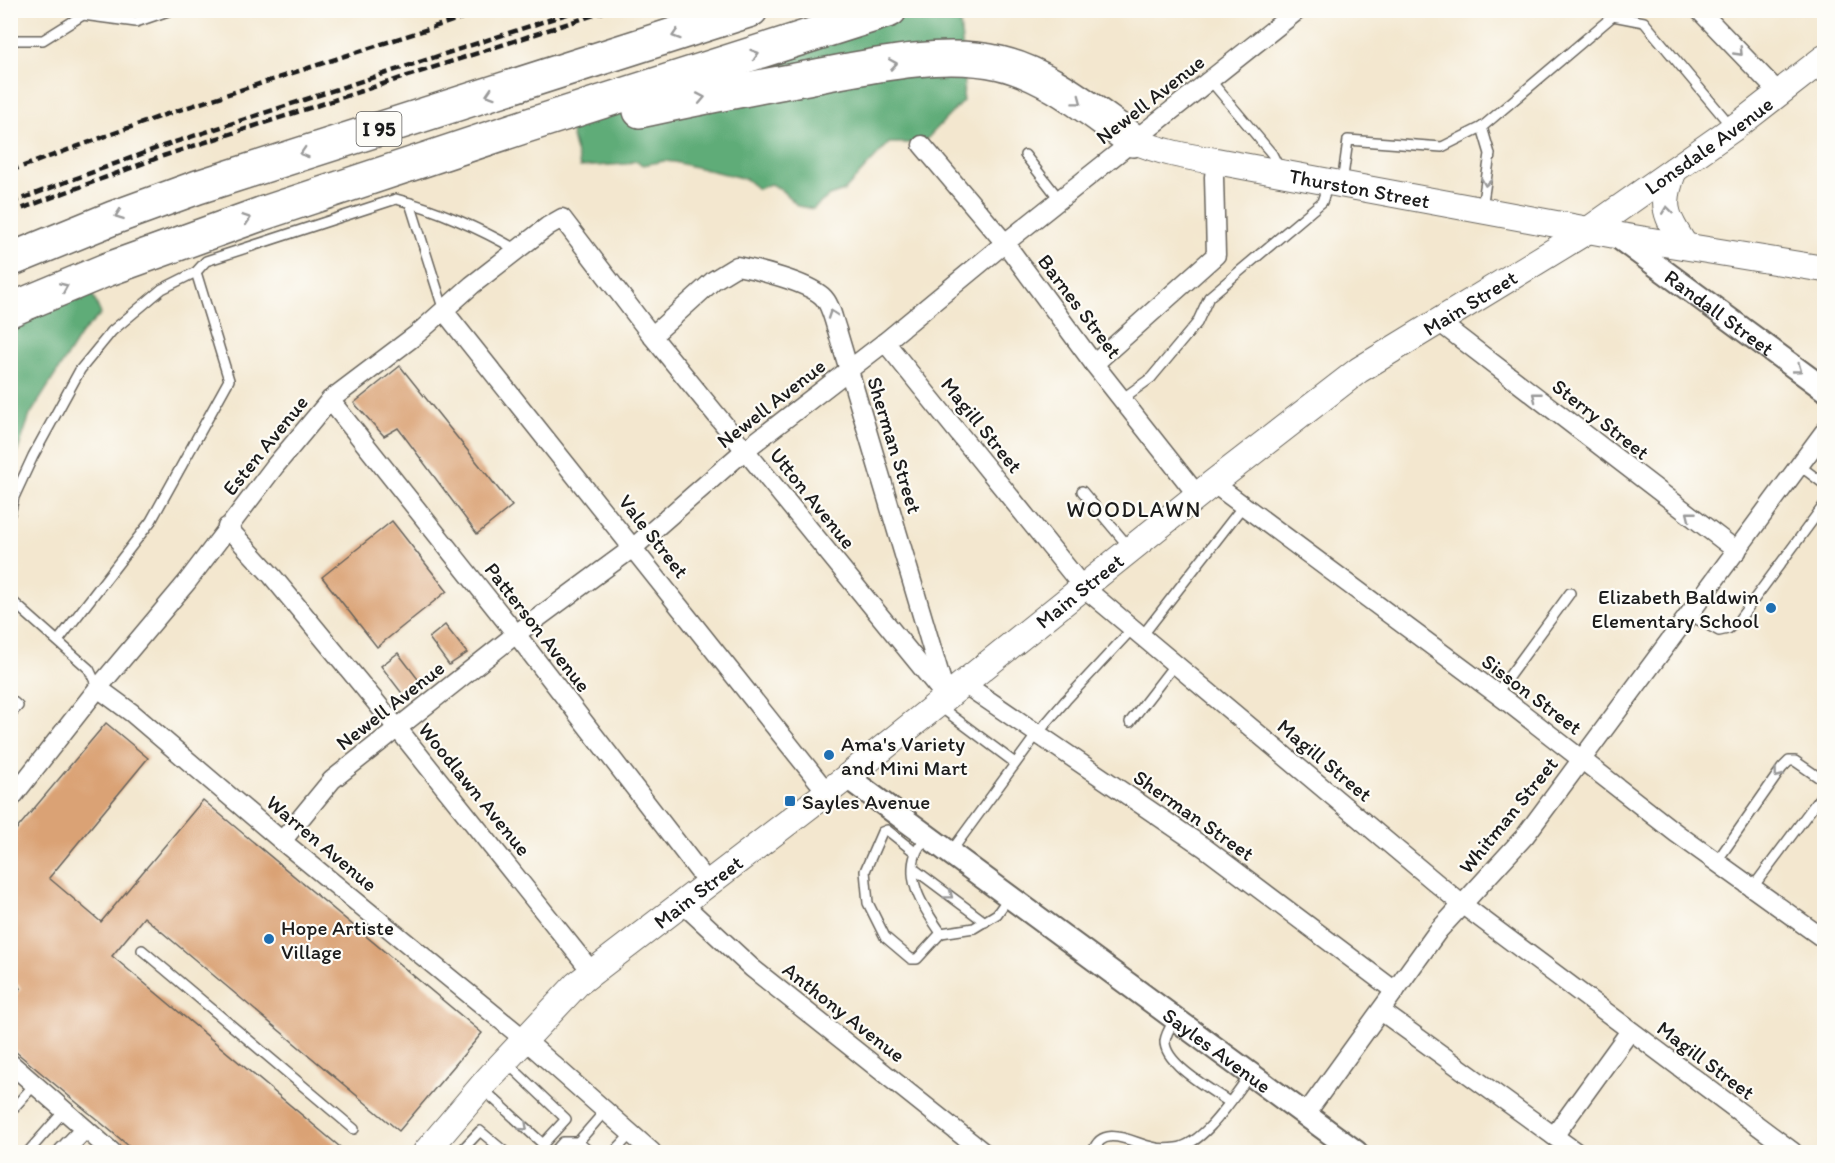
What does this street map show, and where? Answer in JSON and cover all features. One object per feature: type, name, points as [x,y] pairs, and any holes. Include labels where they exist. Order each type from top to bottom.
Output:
[{"type":"highway","name":"I 95","points":[[10,260],[113,218],[198,187],[751,10]]},
{"type":"highway","name":"I 95","points":[[10,310],[167,246],[419,161],[890,10]]},
{"type":"highway","points":[[419,161],[667,105],[828,74],[927,58],[980,59],[1019,69],[1072,96],[1132,140]]},
{"type":"main road","name":"Lonsdale Avenue","points":[[1590,229],[1732,128],[1824,58]]},
{"type":"main road","name":"Thurston Street","points":[[1132,140],[1184,157],[1590,229]]},
{"type":"main road","points":[[1674,170],[1666,198],[1667,219],[1685,246]]},
{"type":"main road","points":[[1511,215],[1526,227],[1544,257]]},
{"type":"main road","points":[[1590,229],[1824,269]]},
{"type":"main road","name":"Main Street","points":[[438,1148],[481,1088],[577,984],[592,972],[836,784],[1082,586],[1359,369],[1590,229]]},
{"type":"street","name":"Newell Avenue","points":[[282,841],[332,780],[516,634],[634,547],[745,450],[885,342],[1132,140],[1298,10]]},
{"type":"street","points":[[1700,10],[1779,93]]},
{"type":"street","name":"Barnes Street","points":[[922,145],[1005,243],[1122,399],[1206,489]]},
{"type":"street","points":[[1094,364],[1216,255],[1214,177],[1216,161]]},
{"type":"street","name":"Esten Avenue","points":[[10,800],[98,688],[187,582],[227,527],[330,400],[416,335],[472,285],[562,218],[601,270]]},
{"type":"street","name":"Randall Street","points":[[1616,235],[1824,389]]},
{"type":"street","name":"Sherman Street","points":[[652,336],[714,280],[737,266],[768,272],[821,295],[828,304],[849,370],[948,695],[1036,734],[1205,848],[1395,991]]},
{"type":"street","name":"Utton Avenue","points":[[601,270],[745,450],[948,695]]},
{"type":"street","name":"Vale Street","points":[[444,310],[634,547],[836,784]]},
{"type":"street","name":"Sterry Street","points":[[1439,322],[1737,551]]},
{"type":"street","name":"Magill Street","points":[[885,342],[1082,586],[1462,905],[1793,1152]]},
{"type":"street","name":"Patterson Avenue","points":[[330,400],[516,634],[708,883]]},
{"type":"street","name":"Whitman Street","points":[[1381,1011],[1438,931],[1525,836],[1824,432]]},
{"type":"street","name":"Sisson Street","points":[[1206,489],[1243,506],[1824,939]]},
{"type":"street","name":"Woodlawn Avenue","points":[[227,527],[272,576],[398,729],[592,972]]},
{"type":"street","name":"Warren Avenue","points":[[98,688],[141,721],[282,841],[524,1040],[652,1152]]},
{"type":"street","name":"Sayles Avenue","points":[[836,784],[922,844],[950,853],[1356,1152]]},
{"type":"street","name":"Anthony Avenue","points":[[682,903],[752,968],[983,1152]]},
{"type":"street","points":[[1305,1115],[1381,1011],[1576,1152]]},
{"type":"street","points":[[1554,1136],[1630,1031]]},
{"type":"street","points":[[10,1063],[112,1152]]},
{"type":"street","points":[[63,1152],[85,1128]]},
{"type":"lane","points":[[10,40],[43,40],[84,13],[136,22],[171,10]]},
{"type":"lane","points":[[1122,399],[1151,378],[1197,323],[1209,297],[1322,202],[1335,183],[1348,140],[1442,147],[1482,127],[1613,16],[1644,22],[1732,128]]},
{"type":"lane","points":[[1210,80],[1272,154],[1282,173]]},
{"type":"lane","points":[[1482,127],[1490,154],[1482,210]]},
{"type":"lane","points":[[1024,155],[1060,200]]},
{"type":"lane","points":[[10,514],[14,497],[33,456],[80,370],[112,331],[162,289],[196,272],[206,261],[396,199],[491,235],[517,250]]},
{"type":"lane","points":[[410,203],[444,310]]},
{"type":"lane","points":[[58,641],[151,521],[229,380],[196,272]]},
{"type":"lane","points":[[1800,466],[1824,484]]},
{"type":"lane","points":[[10,484],[21,481]]},
{"type":"lane","points":[[1082,491],[1130,549]]},
{"type":"lane","points":[[1689,615],[1719,631],[1733,625],[1824,505]]},
{"type":"lane","points":[[950,853],[1036,734],[1066,700],[1137,632],[1243,506]]},
{"type":"lane","points":[[1496,693],[1570,593]]},
{"type":"lane","points":[[10,599],[88,669],[98,688]]},
{"type":"lane","points":[[1130,722],[1174,664]]},
{"type":"lane","points":[[948,695],[1015,763]]},
{"type":"lane","points":[[10,699],[18,706],[10,714]]},
{"type":"lane","points":[[1717,861],[1789,761],[1795,761],[1824,781]]},
{"type":"lane","points":[[1753,887],[1824,792]]},
{"type":"lane","points":[[941,933],[916,892],[914,869],[922,844],[887,830],[882,832],[865,871],[867,903],[885,937],[911,959],[917,959],[941,933],[974,928],[985,922],[997,914],[1009,897]]},
{"type":"lane","points":[[914,869],[985,922]]},
{"type":"lane","points":[[142,950],[354,1128]]},
{"type":"lane","points":[[1175,1019],[1165,1042],[1173,1062],[1229,1102]]},
{"type":"lane","points":[[481,1088],[543,1144],[566,1119],[505,1061]]},
{"type":"lane","points":[[1093,1152],[1096,1143],[1103,1138],[1118,1136],[1154,1148],[1176,1148],[1190,1144],[1205,1132],[1250,1075]]},
{"type":"lane","points":[[10,1112],[35,1084]]},
{"type":"lane","points":[[27,1152],[65,1110]]},
{"type":"lane","points":[[578,1142],[605,1111]]},
{"type":"lane","points":[[460,1152],[480,1131],[504,1152]]},
{"type":"lane","points":[[614,1152],[631,1134]]},
{"type":"lane","points":[[554,1152],[563,1142],[578,1142],[590,1152]]},
{"type":"green space","points":[[889,11],[959,11],[965,58],[963,101],[923,143],[889,143],[844,191],[829,196],[813,209],[798,206],[779,188],[770,184],[758,189],[746,179],[674,162],[664,161],[643,165],[635,161],[626,164],[580,167],[569,125]]},
{"type":"green space","points":[[87,282],[101,314],[81,334],[30,415],[11,471],[11,330]]},
{"type":"building","points":[[400,366],[512,506],[477,534],[398,428],[384,436],[354,403]]},
{"type":"building","points":[[392,521],[447,591],[377,647],[322,577]]},
{"type":"building","points":[[445,625],[467,653],[449,665],[429,638]]},
{"type":"building","points":[[398,653],[421,683],[404,696],[381,666]]},
{"type":"building","name":"Hope Artiste Village","points":[[106,723],[148,758],[49,878],[101,922],[203,800],[482,1033],[399,1131],[144,917],[112,956],[346,1152],[136,1152],[10,1047],[10,1001],[21,988],[10,979],[10,837]]},
{"type":"railway","points":[[10,171],[164,115],[486,10]]},
{"type":"railway","points":[[10,203],[160,147],[579,10]]},
{"type":"railway","points":[[10,213],[163,156],[609,10]]},
{"type":"place","name":"Elizabeth Baldwin Elementary School","points":[[1771,608]]},
{"type":"place","name":"Ama's Variety and Mini Mart","points":[[829,755]]},
{"type":"place","name":"Sayles Avenue","points":[[790,801]]},
{"type":"place","name":"Hope Artiste Village","points":[[269,939]]},
{"type":"district","name":"WOODLAWN","points":[[1134,509]]}]
